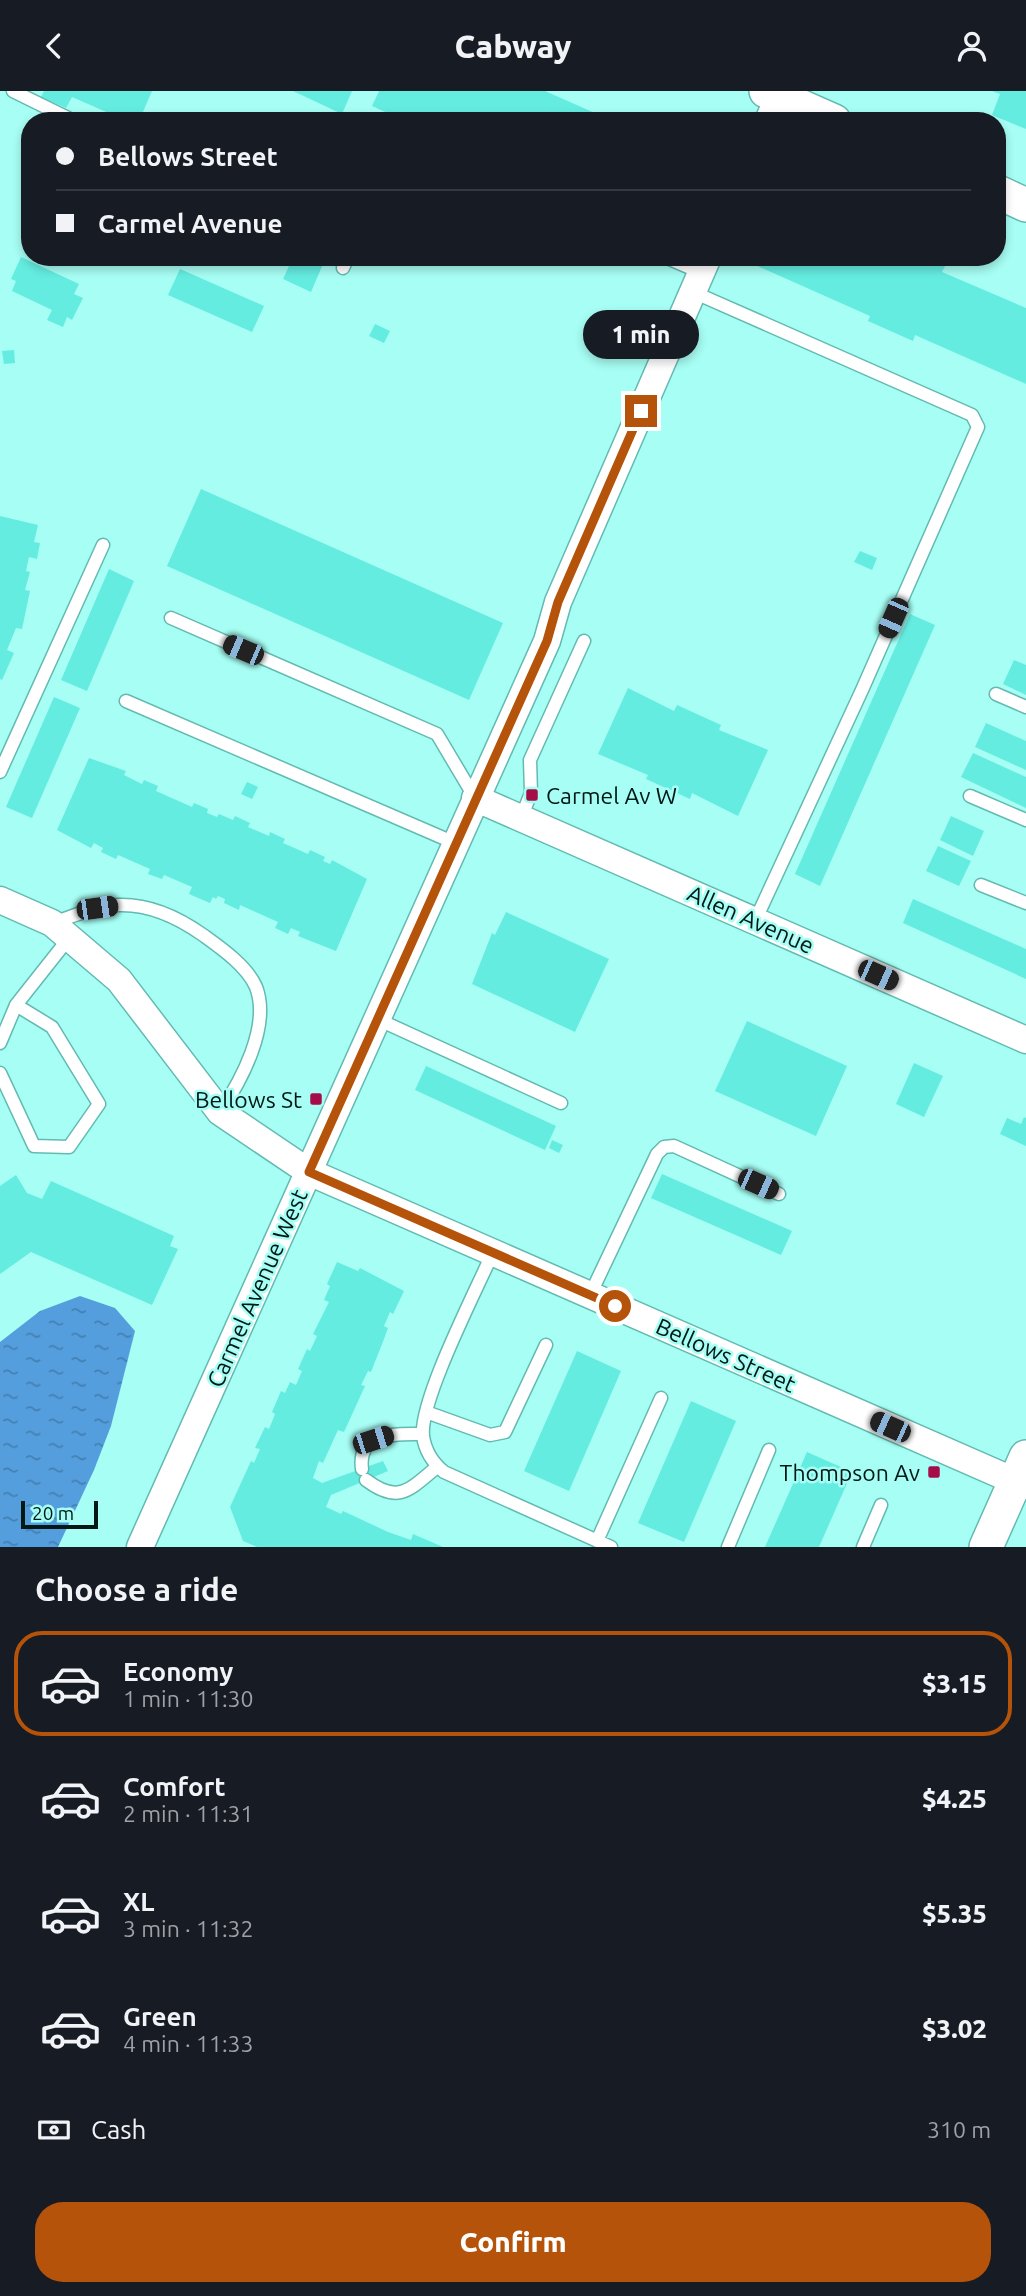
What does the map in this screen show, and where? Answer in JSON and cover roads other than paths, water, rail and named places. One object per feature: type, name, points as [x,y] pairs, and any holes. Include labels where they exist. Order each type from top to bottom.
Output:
[{"type":"street","points":[[778,100],[810,112]]},
{"type":"street","points":[[1006,196],[1026,205]]},
{"type":"street","name":"Carmel Avenue West","points":[[140,1547],[547,641],[558,602],[701,274]]},
{"type":"street","name":"Allen Avenue","points":[[475,798],[1026,1040]]},
{"type":"street","name":"Bellows Street","points":[[0,900],[60,930],[119,980],[220,1112],[309,1172],[590,1295],[1022,1475]]},
{"type":"street","points":[[986,1547],[1022,1475]]},
{"type":"lane","points":[[13,91],[56,112]]},
{"type":"lane","points":[[684,266],[972,415],[978,427],[862,690],[755,921]]},
{"type":"lane","points":[[0,772],[103,545]]},
{"type":"lane","points":[[171,618],[437,734],[475,798]]},
{"type":"lane","points":[[521,818],[531,793],[530,760],[584,641]]},
{"type":"lane","points":[[996,694],[1026,707]]},
{"type":"lane","points":[[126,701],[456,843]]},
{"type":"lane","points":[[970,796],[1026,820]]},
{"type":"lane","points":[[981,885],[1026,903]]},
{"type":"lane","points":[[0,1044],[16,1005],[60,930],[97,908],[138,906],[162,912],[193,928],[217,945],[245,971],[256,987],[259,1004],[253,1049],[244,1071],[220,1112]]},
{"type":"lane","points":[[0,1073],[34,1146],[69,1147],[99,1104],[52,1027],[16,1005]]},
{"type":"lane","points":[[377,1019],[561,1103]]},
{"type":"lane","points":[[590,1295],[657,1154],[664,1147],[674,1146],[779,1194]]},
{"type":"lane","points":[[493,1252],[426,1412],[423,1434],[426,1450],[437,1467],[444,1472],[611,1547]]},
{"type":"lane","points":[[426,1412],[490,1434],[505,1431],[546,1345]]},
{"type":"lane","points":[[597,1541],[661,1398]]},
{"type":"lane","points":[[423,1434],[389,1434],[373,1440],[361,1459],[364,1474],[381,1492],[395,1494],[410,1489],[437,1467]]},
{"type":"lane","points":[[728,1547],[769,1450]]},
{"type":"lane","points":[[863,1547],[881,1505]]},
{"type":"water","points":[[80,1296],[115,1308],[135,1331],[111,1426],[58,1547],[0,1547],[0,1342],[40,1311]]},
{"type":"place","name":"Carmel Av W","points":[[532,795]]},
{"type":"place","name":"Bellows St","points":[[316,1099]]},
{"type":"place","name":"Thompson Av","points":[[934,1472]]}]
